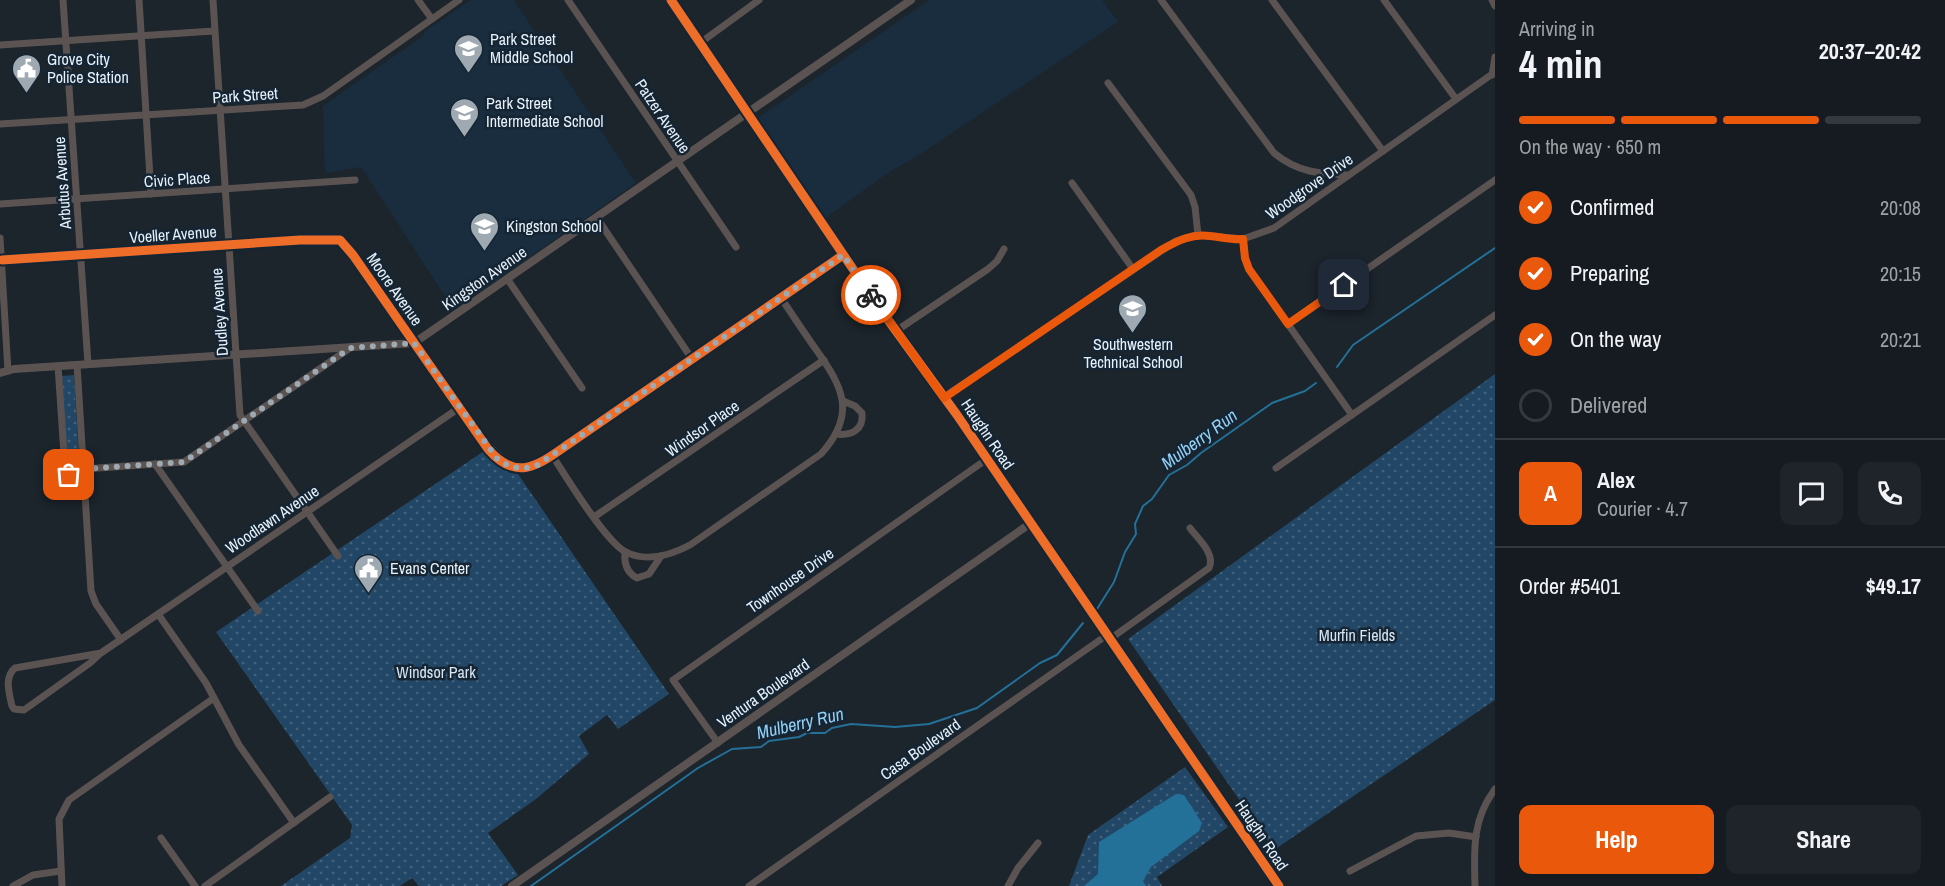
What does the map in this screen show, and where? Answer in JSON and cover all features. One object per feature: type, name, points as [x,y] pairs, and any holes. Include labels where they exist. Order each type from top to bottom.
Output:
[{"type":"street","name":"Arbutus Avenue","points":[[63,0],[88,364]]},
{"type":"street","points":[[139,0],[151,194]]},
{"type":"street","name":"Dudley Avenue","points":[[213,0],[240,416],[338,556]]},
{"type":"street","points":[[418,0],[432,19]]},
{"type":"street","name":"Park Street","points":[[0,124],[310,103],[459,0]]},
{"type":"street","name":"Patzer Avenue","points":[[568,0],[736,247]]},
{"type":"street","name":"Haughn Road","points":[[671,0],[843,255],[987,459],[1279,886]]},
{"type":"street","points":[[700,43],[759,0]]},
{"type":"street","name":"Kingston Avenue","points":[[4,372],[58,366],[414,343],[911,0]]},
{"type":"street","points":[[1161,0],[1274,153],[1288,164],[1305,171],[1348,175]]},
{"type":"street","points":[[1272,0],[1383,151]]},
{"type":"street","points":[[1384,0],[1456,99]]},
{"type":"street","points":[[1492,0],[1495,6]]},
{"type":"street","points":[[0,45],[214,31]]},
{"type":"street","points":[[1493,73],[1495,57]]},
{"type":"street","name":"Woodgrove Drive","points":[[944,398],[1176,241],[1198,235],[1243,239],[1274,228],[1493,73]]},
{"type":"street","points":[[1108,83],[1191,195],[1195,207],[1198,235]]},
{"type":"street","name":"Civic Place","points":[[0,204],[355,180]]},
{"type":"street","points":[[1288,324],[1495,180]]},
{"type":"street","points":[[1072,183],[1133,269]]},
{"type":"street","points":[[0,198],[0,204]]},
{"type":"street","points":[[597,218],[692,359]]},
{"type":"street","points":[[0,237],[4,372]]},
{"type":"street","name":"Voeller Avenue","points":[[2,260],[334,239],[344,243]]},
{"type":"street","points":[[1243,239],[1249,269],[1352,415]]},
{"type":"street","name":"Moore Avenue","points":[[344,243],[498,460],[514,468],[530,468],[552,455]]},
{"type":"street","points":[[896,331],[988,269],[997,261],[1004,249]]},
{"type":"street","points":[[781,298],[840,386],[843,401],[841,421],[830,444],[811,462],[679,551],[661,556],[625,552],[594,518],[552,455],[843,255]]},
{"type":"street","points":[[508,280],[582,388]]},
{"type":"street","points":[[1276,468],[1495,315]]},
{"type":"street","points":[[84,469],[178,463],[190,459],[350,348]]},
{"type":"street","name":"Windsor Place","points":[[594,518],[824,360]]},
{"type":"street","points":[[77,365],[93,598],[121,640]]},
{"type":"street","points":[[58,366],[65,470],[85,483]]},
{"type":"street","points":[[836,434],[853,433],[862,422],[862,413],[859,409],[843,401]]},
{"type":"street","name":"Woodlawn Avenue","points":[[101,653],[21,665],[10,672],[8,678],[12,706],[14,709],[24,710],[101,653],[459,408]]},
{"type":"street","name":"Townhouse Drive","points":[[718,743],[673,680],[987,459]]},
{"type":"street","points":[[155,464],[258,611]]},
{"type":"street","name":"Ventura Boulevard","points":[[512,886],[1030,523]]},
{"type":"street","name":"Casa Boulevard","points":[[749,886],[1209,568],[1211,560],[1209,553],[1190,528]]},
{"type":"street","points":[[625,552],[627,567],[637,578],[649,574],[661,556]]},
{"type":"street","points":[[158,614],[206,683],[239,745],[294,823]]},
{"type":"street","points":[[0,686],[9,685]]},
{"type":"street","points":[[62,886],[58,831],[62,809],[77,792],[214,698]]},
{"type":"street","points":[[1474,886],[1476,837],[1480,814],[1495,789]]},
{"type":"street","points":[[205,886],[330,797]]},
{"type":"street","points":[[1350,871],[1416,836],[1427,833],[1476,837]]},
{"type":"street","points":[[161,838],[195,886]]},
{"type":"street","points":[[1008,886],[1018,868],[1038,843]]},
{"type":"street","points":[[13,886],[33,875],[61,872]]},
{"type":"shaded area","name":"Park Street Intermediate School","points":[[471,0],[514,0],[636,183],[454,310],[361,167],[325,173],[323,106]]},
{"type":"shaded area","points":[[929,0],[1102,0],[1118,22],[916,157],[889,172],[826,218],[758,118]]},
{"type":"shaded area","points":[[1176,794],[1184,795],[1202,823],[1199,831],[1151,867],[1143,881],[1146,886],[1084,886],[1098,874],[1099,842]]},
{"type":"green space","name":"Murfin Fields","points":[[1495,374],[1495,700],[1274,850],[1128,639]]},
{"type":"green space","points":[[74,375],[79,461],[78,464],[70,464],[66,459],[62,376]]},
{"type":"green space","name":"Windsor Park","points":[[493,445],[507,458],[669,694],[618,729],[607,715],[579,736],[589,754],[536,799],[488,833],[518,875],[501,886],[419,886],[412,878],[400,886],[281,886],[350,838],[352,825],[216,632]]},
{"type":"green space","points":[[1185,767],[1228,827],[1157,877],[1162,886],[1069,886],[1088,835]]},
{"type":"waterway","name":"Mulberry Run","points":[[1337,367],[1353,345],[1495,248]]},
{"type":"waterway","name":"Mulberry Run","points":[[1097,609],[1114,582],[1125,552],[1136,534],[1135,524],[1143,506],[1152,499],[1169,475],[1187,465],[1272,403],[1305,391],[1316,383]]},
{"type":"waterway","name":"Mulberry Run","points":[[531,886],[698,768],[732,749],[761,747],[769,741],[799,737],[807,733],[825,733],[832,728],[851,724],[895,727],[929,724],[977,708],[1040,663],[1057,655],[1083,623]]},
{"type":"cycle path","points":[[671,0],[878,306],[957,415],[1279,886]]},
{"type":"cycle path","points":[[2,260],[300,240],[340,240],[353,255],[488,449],[499,460],[520,468],[541,462],[551,456],[843,255]]},
{"type":"way so far","points":[[69,475],[85,483],[84,469],[184,462],[350,348],[414,343],[498,460],[514,468],[530,468],[573,441],[843,255],[871,295]]},
{"type":"place","name":"Park Street Middle School","points":[[469,74]]},
{"type":"place","name":"Grove City Police Station","points":[[26,94]]},
{"type":"place","name":"Park Street Intermediate School","points":[[465,138]]},
{"type":"place","name":"Kingston School","points":[[485,252]]},
{"type":"place","name":"Southwestern Technical School","points":[[1133,334]]},
{"type":"place","name":"Evans Center","points":[[369,594]]},
{"type":"route","points":[[871,295],[944,398],[1161,250],[1190,236],[1209,235],[1243,239],[1249,269],[1288,324],[1344,285]]}]
